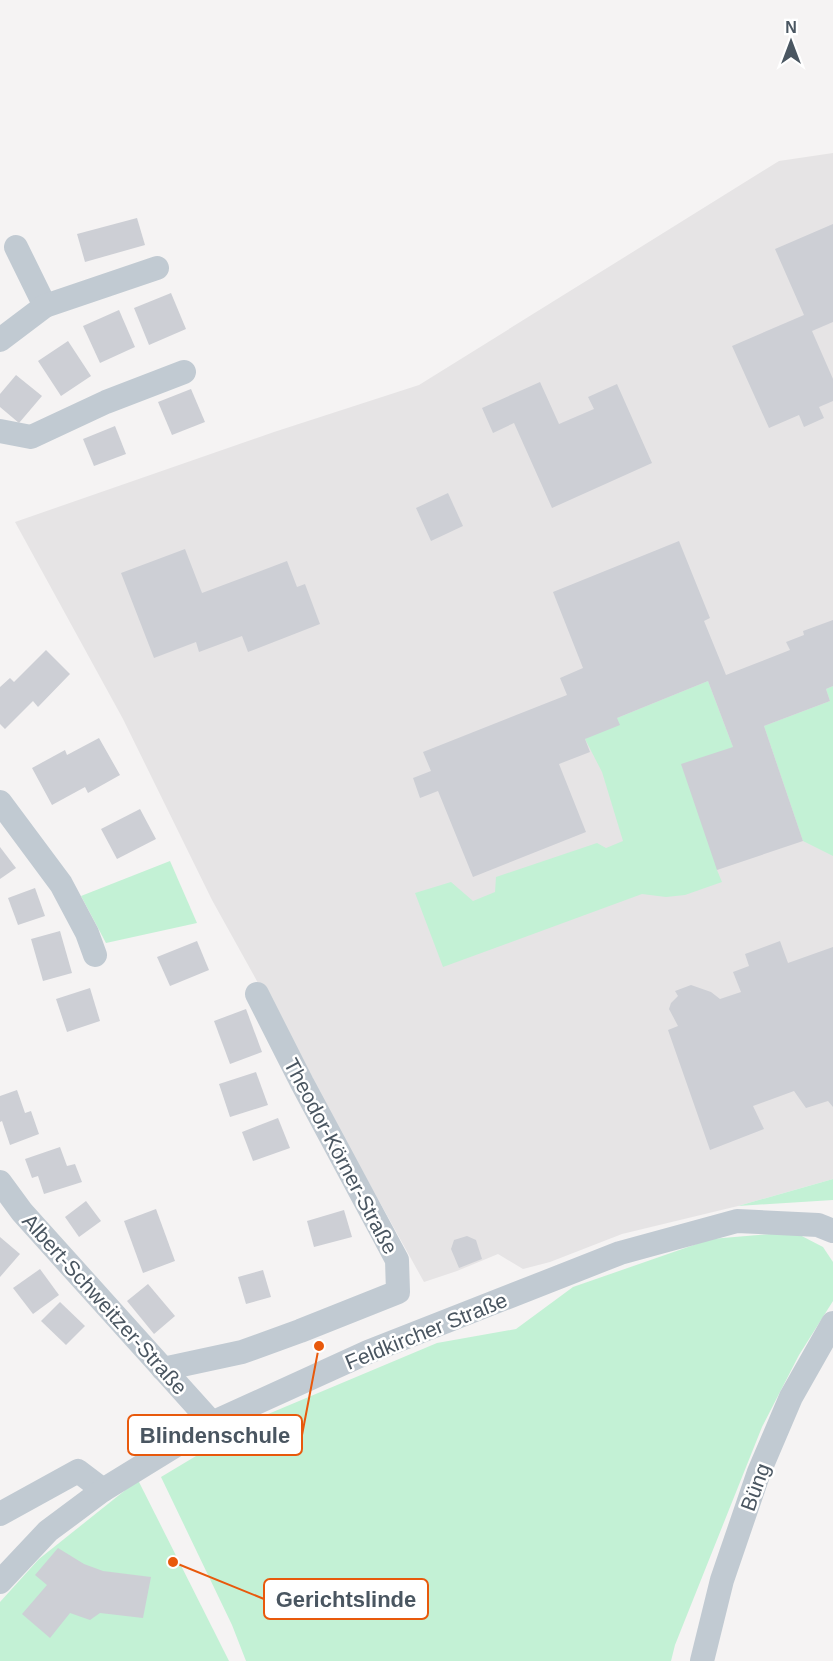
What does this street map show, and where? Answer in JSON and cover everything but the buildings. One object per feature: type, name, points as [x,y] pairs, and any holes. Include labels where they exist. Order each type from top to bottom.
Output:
[{"type":"street","points":[[16,247],[45,306]]},
{"type":"street","points":[[0,340],[45,306],[157,268]]},
{"type":"street","points":[[0,431],[31,436],[106,402],[184,372]]},
{"type":"street","points":[[0,802],[62,884],[87,933],[94,955]]},
{"type":"street","name":"Theodor-Körner-Straße","points":[[163,1369],[242,1352],[398,1292],[397,1260],[257,994]]},
{"type":"street","name":"Albert-Schweitzer-Straße","points":[[0,1182],[22,1212],[212,1423]]},
{"type":"street","name":"Feldkircher Straße","points":[[0,1582],[48,1531],[103,1490],[212,1423],[368,1352],[620,1253],[737,1221],[818,1225],[833,1231]]},
{"type":"street","name":"Büng","points":[[702,1661],[722,1580],[759,1472],[790,1397],[833,1323]]},
{"type":"street","points":[[0,1514],[78,1471],[103,1490]]},
{"type":"shaded area","points":[[833,153],[833,1179],[738,1206],[622,1234],[550,1262],[523,1269],[498,1254],[424,1282],[212,900],[123,719],[15,522],[274,432],[419,385],[779,161]]},
{"type":"green space","points":[[708,681],[733,747],[717,870],[722,882],[685,895],[666,897],[642,894],[443,967],[415,893],[451,882],[473,901],[495,892],[496,877],[597,843],[606,848],[623,841],[602,772],[585,739],[617,718]]},
{"type":"green space","points":[[833,686],[833,856],[803,841],[764,726],[830,701],[826,689]]},
{"type":"green space","points":[[170,861],[197,923],[106,943],[81,896]]},
{"type":"green space","points":[[833,1179],[833,1200],[738,1206]]},
{"type":"green space","points":[[794,1232],[823,1247],[833,1262],[833,1301],[799,1355],[762,1427],[675,1645],[671,1661],[246,1661],[232,1625],[161,1477],[261,1417],[437,1343],[516,1329],[573,1287],[711,1239]]},
{"type":"green space","points":[[138,1480],[229,1661],[0,1661],[0,1602],[39,1559]]},
{"type":"place","name":"Blindenschule","points":[[319,1346]]},
{"type":"place","name":"Gerichtslinde","points":[[173,1562]]}]
